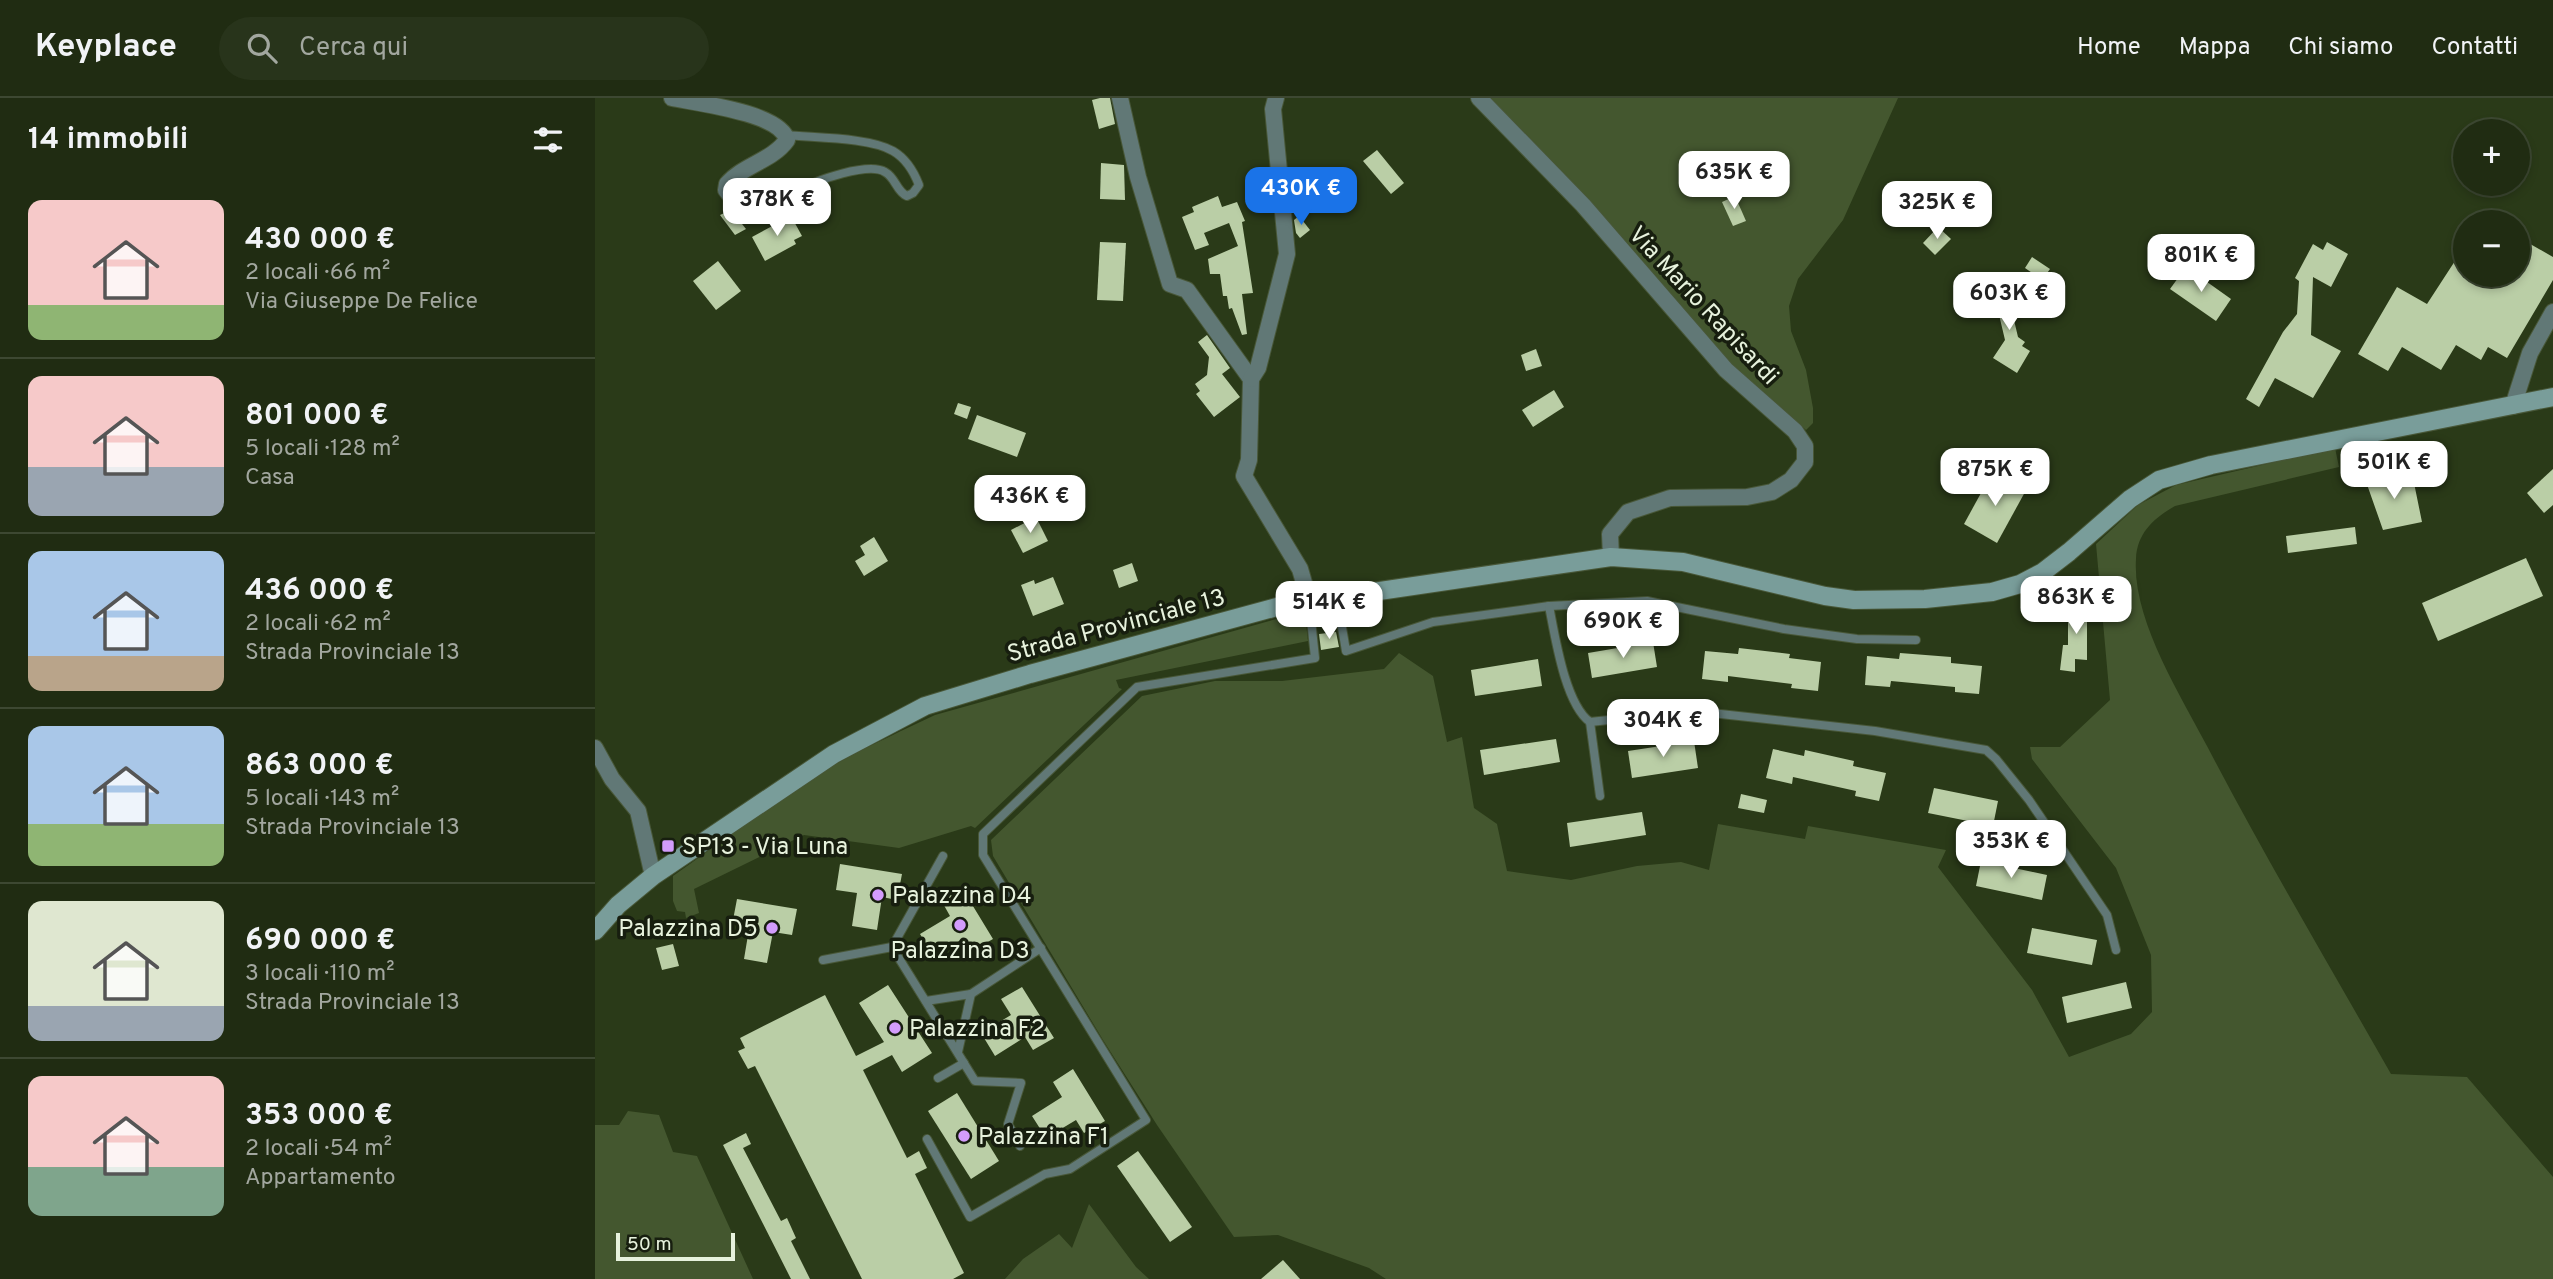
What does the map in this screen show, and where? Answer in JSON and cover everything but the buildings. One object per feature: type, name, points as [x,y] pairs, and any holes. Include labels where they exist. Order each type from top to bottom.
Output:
[{"type":"main road","name":"Strada Provinciale 13","points":[[595,931],[618,905],[653,876],[834,754],[925,706],[1030,674],[1284,605],[1337,595],[1611,557],[1683,562],[1825,596],[1854,600],[1925,599],[1992,592],[2019,584],[2043,572],[2130,499],[2159,480],[2211,466],[2553,397]]},
{"type":"street","points":[[672,98],[714,106],[775,124],[786,135],[787,140],[781,148],[732,178],[727,184],[729,196],[736,200],[782,190],[801,190],[811,204]]},
{"type":"street","points":[[1120,98],[1139,177],[1170,284],[1187,290],[1251,379]]},
{"type":"street","points":[[1276,98],[1273,109],[1287,254],[1258,368],[1251,379],[1249,460],[1244,476],[1300,569],[1309,600]]},
{"type":"street","name":"Via Mario Rapisardi","points":[[1479,98],[1583,205],[1726,370],[1795,431],[1805,446],[1805,462],[1791,480],[1772,492],[1747,497],[1671,498],[1628,512],[1609,534],[1611,557]]},
{"type":"street","points":[[2513,405],[2529,353],[2553,312]]},
{"type":"street","points":[[595,748],[612,779],[638,811],[653,876]]},
{"type":"lane","points":[[786,135],[834,138],[894,151],[906,163],[919,185],[907,196],[901,193],[885,171],[865,169],[812,182],[801,190]]},
{"type":"lane","points":[[1337,595],[1346,651],[1433,622],[1549,606],[1647,601],[1784,629],[1857,639],[1916,640]]},
{"type":"lane","points":[[927,1139],[970,1217],[1045,1174],[1070,1169],[1146,1120],[983,855],[983,834],[1137,687],[1315,657],[1309,600]]},
{"type":"lane","points":[[1549,606],[1573,702],[1580,715],[1590,722],[1693,711],[1875,731],[1986,750],[2029,800],[2106,915],[2116,950]]},
{"type":"lane","points":[[1590,722],[1600,796]]},
{"type":"lane","points":[[892,947],[943,856]]},
{"type":"lane","points":[[823,960],[892,947]]},
{"type":"lane","points":[[892,947],[975,1081],[1021,1083],[1007,1124],[1020,1146]]},
{"type":"lane","points":[[926,1001],[971,994],[1041,948]]},
{"type":"lane","points":[[958,1052],[971,994]]},
{"type":"lane","points":[[938,1078],[964,1063]]},
{"type":"green space","points":[[1490,98],[1898,98],[1843,220],[1798,279],[1789,306],[1791,331],[1806,370],[1813,408],[1813,423],[1806,430],[1727,361],[1628,244]]},
{"type":"green space","points":[[2335,448],[2339,467],[2175,506],[2160,516],[2143,534],[2137,550],[2137,582],[2142,606],[2160,656],[2184,703],[2274,870],[2391,1074],[2467,1077],[2553,1177],[2553,1279],[1386,1279],[1369,1268],[1278,1235],[1234,1237],[1157,1125],[1103,1040],[993,856],[991,840],[1142,696],[1215,681],[1282,681],[1384,669],[1399,653],[1433,676],[1447,742],[1462,737],[1474,808],[1497,824],[1507,871],[1571,880],[1637,866],[1681,862],[1709,870],[1718,824],[1805,839],[1808,826],[1946,850],[1938,867],[2032,990],[2069,1057],[2131,1034],[2152,1012],[2151,955],[2116,868],[2032,759],[2030,747],[2060,747],[2110,700],[2096,544],[2138,505],[2176,485]]},
{"type":"green space","points":[[1294,614],[1306,623],[1308,641],[1116,680],[1122,689],[975,828],[971,826],[899,848],[804,835],[694,889],[699,913],[686,918],[685,912],[677,911],[673,901],[673,876],[799,787],[843,760],[935,715]]},
{"type":"green space","points":[[628,1111],[659,1115],[673,1152],[697,1156],[753,1279],[595,1279],[595,1125],[619,1125]]},
{"type":"green space","points":[[1089,1204],[1136,1267],[1149,1279],[1005,1279],[1023,1259],[1059,1234],[1072,1248]]},
{"type":"place","name":"SP13 - Via Luna","points":[[668,846]]},
{"type":"place","name":"Palazzina D4","points":[[878,895]]},
{"type":"place","name":"Palazzina D3","points":[[960,925]]},
{"type":"place","name":"Palazzina D5","points":[[772,928]]},
{"type":"place","name":"Palazzina F2","points":[[895,1028]]},
{"type":"place","name":"Palazzina F1","points":[[964,1136]]}]
